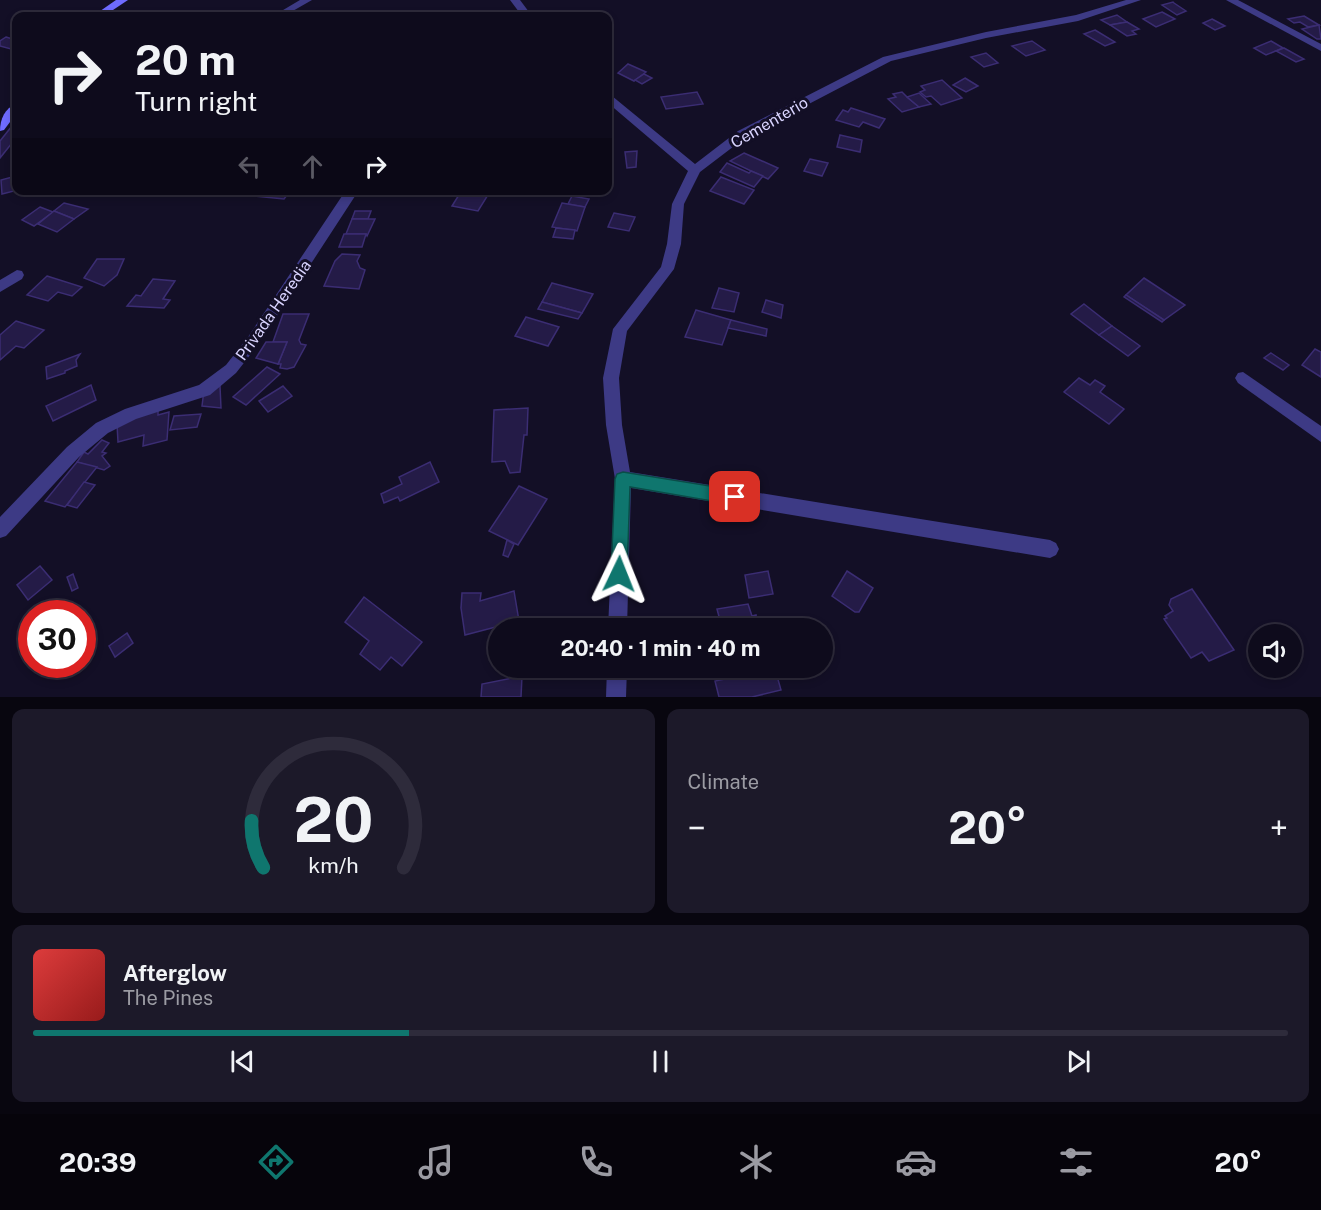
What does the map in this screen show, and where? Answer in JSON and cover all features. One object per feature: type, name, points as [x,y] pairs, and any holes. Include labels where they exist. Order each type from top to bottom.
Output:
[{"type":"street","points":[[104,12],[123,0]]},
{"type":"street","points":[[285,12],[307,0]]},
{"type":"street","name":"Cementerio","points":[[617,618],[623,479],[614,425],[612,378],[620,329],[667,269],[674,244],[678,204],[695,170],[742,134],[887,59],[986,34],[1078,18],[1136,0]]},
{"type":"street","points":[[1230,0],[1321,48]]},
{"type":"street","points":[[612,101],[695,170]]},
{"type":"street","points":[[0,127],[12,111]]},
{"type":"street","name":"Privada Heredia","points":[[0,530],[73,452],[102,428],[131,414],[204,390],[231,369],[253,341],[350,195]]},
{"type":"street","points":[[0,287],[17,275]]},
{"type":"street","points":[[1243,378],[1321,435]]},
{"type":"street","points":[[623,479],[1050,549]]},
{"type":"street","points":[[616,697],[617,678]]},
{"type":"building","points":[[1173,2],[1186,11],[1177,15],[1162,5]]},
{"type":"building","points":[[1162,12],[1175,19],[1156,27],[1143,19]]},
{"type":"building","points":[[1117,15],[1127,22],[1110,25],[1101,20]]},
{"type":"building","points":[[1304,16],[1319,25],[1308,27],[1288,19]]},
{"type":"building","points":[[1212,19],[1225,26],[1215,30],[1203,23]]},
{"type":"building","points":[[1127,22],[1139,29],[1132,31],[1136,34],[1127,36],[1110,25]]},
{"type":"building","points":[[1319,25],[1321,39],[1317,39],[1302,29]]},
{"type":"building","points":[[1095,30],[1115,42],[1105,46],[1084,34]]},
{"type":"building","points":[[6,37],[12,39],[12,48],[0,46],[0,41]]},
{"type":"building","points":[[1032,41],[1045,50],[1026,56],[1012,46]]},
{"type":"building","points":[[1271,41],[1283,48],[1266,55],[1254,48]]},
{"type":"building","points":[[1284,48],[1304,59],[1296,62],[1276,51]]},
{"type":"building","points":[[986,53],[998,63],[984,67],[971,57]]},
{"type":"building","points":[[628,64],[646,72],[634,81],[618,73]]},
{"type":"building","points":[[644,74],[652,78],[642,84],[635,80]]},
{"type":"building","points":[[965,78],[978,86],[966,92],[953,85]]},
{"type":"building","points":[[942,80],[962,98],[941,105],[931,96],[926,97],[920,92],[925,90],[921,86]]},
{"type":"building","points":[[697,92],[703,104],[666,109],[661,97]]},
{"type":"building","points":[[902,92],[919,107],[902,112],[888,99],[896,97],[893,94]]},
{"type":"building","points":[[919,93],[931,104],[919,107],[907,97]]},
{"type":"building","points":[[851,108],[885,119],[879,128],[863,122],[859,127],[836,120],[843,110],[848,112]]},
{"type":"building","points":[[12,126],[12,143],[0,158],[0,141]]},
{"type":"building","points":[[840,135],[862,140],[860,152],[837,147]]},
{"type":"building","points":[[637,151],[636,167],[627,168],[625,152]]},
{"type":"building","points":[[744,153],[778,168],[768,179],[730,161]]},
{"type":"building","points":[[810,159],[828,163],[822,176],[804,171]]},
{"type":"building","points":[[727,163],[749,173],[751,171],[763,176],[754,187],[720,172]]},
{"type":"building","points":[[12,177],[12,192],[2,194],[1,180]]},
{"type":"building","points":[[721,177],[754,190],[744,204],[710,191]]},
{"type":"building","points":[[244,195],[287,195],[284,199]]},
{"type":"building","points":[[459,195],[488,195],[478,211],[452,206]]},
{"type":"building","points":[[572,196],[589,199],[585,207],[568,204]]},
{"type":"building","points":[[64,203],[88,209],[74,219],[54,211]]},
{"type":"building","points":[[562,203],[585,207],[577,231],[552,227]]},
{"type":"building","points":[[40,207],[53,212],[34,226],[22,220]]},
{"type":"building","points":[[54,211],[74,219],[57,232],[38,224]]},
{"type":"building","points":[[355,211],[371,211],[368,219],[352,219]]},
{"type":"building","points":[[614,213],[635,217],[629,231],[608,227]]},
{"type":"building","points":[[352,219],[375,219],[367,236],[366,234],[346,234]]},
{"type":"building","points":[[556,228],[575,230],[573,239],[553,237]]},
{"type":"building","points":[[344,234],[366,234],[362,247],[339,247]]},
{"type":"building","points":[[342,254],[360,255],[357,261],[360,268],[365,270],[359,289],[324,286],[335,261]]},
{"type":"building","points":[[97,259],[124,259],[117,275],[104,286],[84,278]]},
{"type":"building","points":[[47,276],[82,287],[72,296],[58,292],[48,301],[27,295]]},
{"type":"building","points":[[1144,278],[1185,305],[1164,320],[1126,295]]},
{"type":"building","points":[[153,279],[175,281],[163,299],[170,300],[164,308],[127,306],[136,295],[141,296]]},
{"type":"building","points":[[552,283],[593,294],[582,313],[542,302]]},
{"type":"building","points":[[719,288],[739,293],[734,312],[712,308]]},
{"type":"building","points":[[1126,295],[1164,320],[1162,322],[1124,297]]},
{"type":"building","points":[[766,300],[783,305],[781,318],[762,312]]},
{"type":"building","points":[[542,302],[582,313],[578,319],[538,309]]},
{"type":"building","points":[[1084,304],[1112,326],[1099,335],[1071,314]]},
{"type":"building","points":[[696,310],[731,320],[722,345],[685,337]]},
{"type":"building","points":[[283,314],[309,314],[299,340],[301,344],[306,345],[294,367],[287,369],[280,368],[281,364],[278,364],[287,342],[273,342]]},
{"type":"building","points":[[526,317],[559,327],[548,346],[515,336]]},
{"type":"building","points":[[731,320],[767,329],[766,336],[728,328]]},
{"type":"building","points":[[16,321],[44,330],[24,348],[16,346],[0,360],[0,335]]},
{"type":"building","points":[[1112,326],[1140,346],[1128,356],[1099,335]]},
{"type":"building","points":[[266,342],[287,342],[278,364],[256,358]]},
{"type":"building","points":[[1315,349],[1321,352],[1321,377],[1302,365]]},
{"type":"building","points":[[1271,353],[1289,365],[1283,370],[1264,358]]},
{"type":"building","points":[[80,354],[76,360],[77,366],[47,379],[46,367]]},
{"type":"building","points":[[267,367],[280,374],[246,405],[233,397]]},
{"type":"building","points":[[1079,378],[1090,385],[1095,380],[1105,386],[1100,392],[1124,409],[1109,424],[1064,392]]},
{"type":"building","points":[[91,385],[96,400],[53,421],[46,406]]},
{"type":"building","points":[[220,386],[221,408],[202,406],[204,390]]},
{"type":"building","points":[[283,386],[292,396],[268,412],[259,401]]},
{"type":"building","points":[[528,408],[527,435],[524,435],[520,472],[510,473],[505,461],[492,462],[494,410]]},
{"type":"building","points":[[158,410],[158,415],[169,412],[167,440],[143,446],[144,435],[118,442],[117,424]]},
{"type":"building","points":[[201,414],[197,427],[170,430],[174,416]]},
{"type":"building","points":[[102,440],[109,443],[102,452],[106,453],[102,456],[110,466],[104,470],[77,462],[84,452],[88,454]]},
{"type":"building","points":[[77,462],[97,467],[65,507],[45,501]]},
{"type":"building","points":[[430,462],[439,482],[400,501],[398,497],[384,503],[381,494],[402,484],[399,477]]},
{"type":"building","points":[[84,482],[95,485],[77,508],[67,505]]},
{"type":"building","points":[[519,486],[547,499],[518,545],[489,531]]},
{"type":"building","points":[[507,540],[514,544],[508,557],[503,555]]},
{"type":"building","points":[[40,566],[52,580],[28,600],[17,585]]},
{"type":"building","points":[[768,571],[773,594],[749,598],[745,575]]},
{"type":"building","points":[[847,571],[873,588],[859,612],[855,612],[832,596]]},
{"type":"building","points":[[73,574],[78,588],[72,591],[67,577]]},
{"type":"building","points":[[1192,589],[1234,650],[1209,661],[1202,652],[1191,658],[1164,619],[1173,611],[1169,605],[1171,599]]},
{"type":"building","points":[[514,591],[518,618],[488,618],[488,629],[465,635],[461,608],[462,593],[481,593],[480,601]]},
{"type":"building","points":[[364,597],[422,642],[402,666],[391,657],[380,670],[360,654],[369,641],[345,622]]},
{"type":"building","points":[[748,604],[752,616],[756,615],[756,618],[719,618],[717,609]]},
{"type":"building","points":[[127,633],[133,643],[115,657],[109,646]]},
{"type":"building","points":[[522,678],[521,697],[481,697],[482,684]]},
{"type":"building","points":[[730,678],[778,678],[781,690],[752,697],[719,697],[715,681]]},
{"type":"route","points":[[619,574],[623,479],[735,497]]}]
